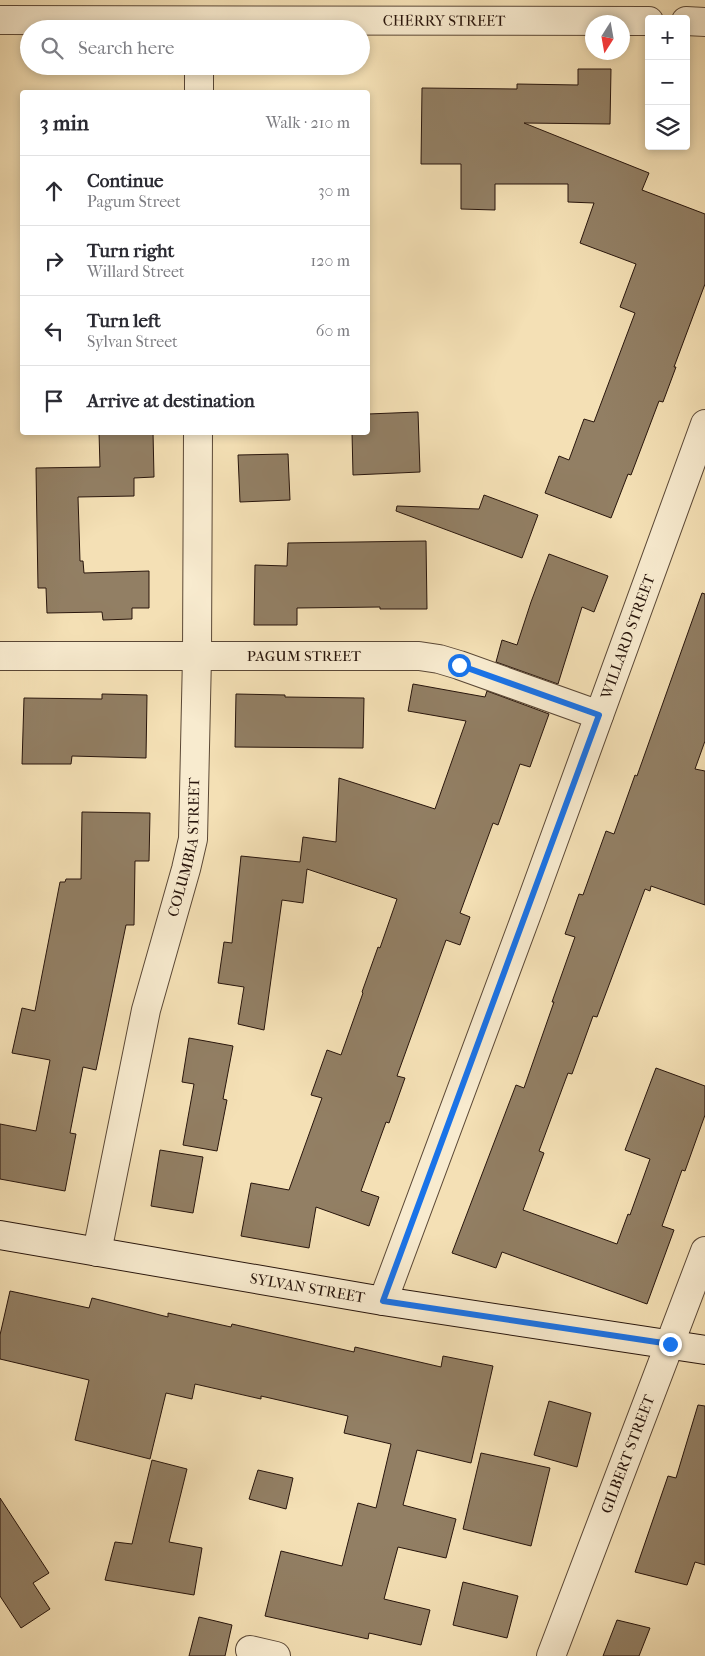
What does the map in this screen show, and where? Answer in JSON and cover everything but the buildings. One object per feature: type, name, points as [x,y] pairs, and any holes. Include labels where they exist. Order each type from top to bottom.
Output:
[{"type":"street","name":"CHERRY STREET","points":[[0,20],[199,16],[645,21]]},
{"type":"street","points":[[690,21],[705,22]]},
{"type":"street","points":[[199,75],[199,90]]},
{"type":"street","name":"WILLARD STREET","points":[[383,1301],[705,424]]},
{"type":"street","name":"COLUMBIA STREET","points":[[97,1252],[146,1010],[193,839],[197,656],[198,435]]},
{"type":"street","name":"PAGUM STREET","points":[[0,656],[419,656],[459,665],[599,715]]},
{"type":"street","name":"SYLVAN STREET","points":[[0,1236],[383,1301],[705,1350]]},
{"type":"street","name":"GILBERT STREET","points":[[551,1656],[705,1251]]},
{"type":"street","points":[[250,1650],[276,1656]]},
{"type":"route","points":[[459,665],[599,715],[383,1301],[670,1344]]}]
